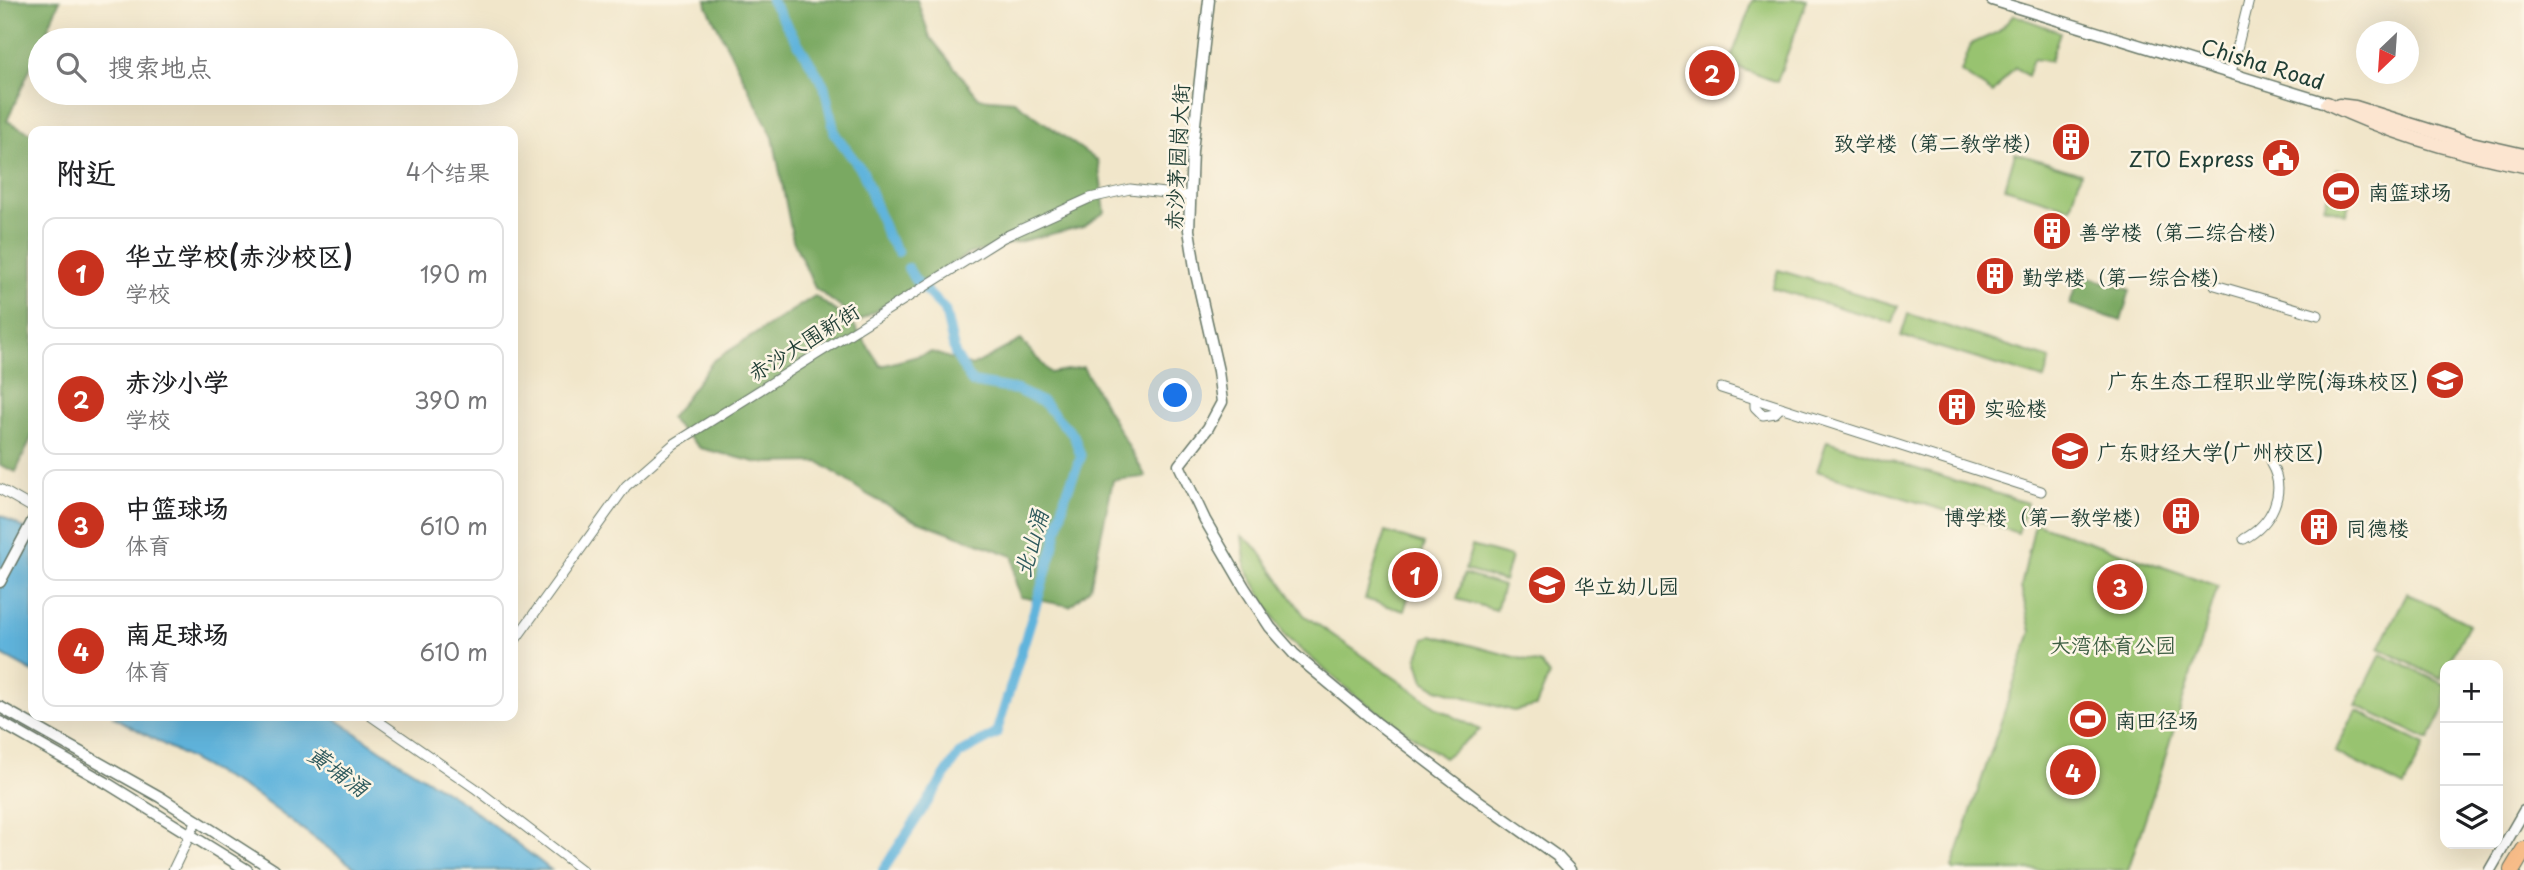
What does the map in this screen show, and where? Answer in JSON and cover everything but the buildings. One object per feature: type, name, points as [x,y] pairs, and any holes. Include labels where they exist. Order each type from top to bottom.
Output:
[{"type":"highway","points":[[2512,870],[2524,849]]},
{"type":"main road","name":"Chisha Road","points":[[2327,103],[2355,107],[2454,138],[2524,155]]},
{"type":"main road","points":[[2327,103],[2357,118],[2457,149],[2524,166]]},
{"type":"street","name":"赤沙茅园岗大街","points":[[1209,0],[1200,70],[1190,195],[1192,250],[1222,397],[1216,416],[1179,465],[1222,551],[1270,626],[1294,654],[1432,766],[1556,856],[1570,870]]},
{"type":"street","name":"Chisha Road","points":[[1992,0],[2327,103]]},
{"type":"street","points":[[2231,73],[2249,0]]},
{"type":"street","name":"赤沙大围新街","points":[[518,636],[626,486],[674,444],[1002,238],[1090,198],[1130,189],[1190,195]]},
{"type":"street","points":[[2216,285],[2318,315]]},
{"type":"street","points":[[1721,388],[2041,491]]},
{"type":"street","points":[[2244,539],[2264,525],[2275,506],[2277,476],[2271,464]]},
{"type":"street","points":[[0,489],[28,505]]},
{"type":"street","points":[[0,582],[28,529]]},
{"type":"street","points":[[0,707],[59,738],[197,820],[274,870]]},
{"type":"street","points":[[378,721],[475,788],[582,870]]},
{"type":"street","points":[[0,722],[105,782],[247,870]]},
{"type":"street","points":[[2490,870],[2524,811]]},
{"type":"street","points":[[173,870],[197,820]]},
{"type":"green space","points":[[0,0],[60,0],[48,28],[28,28],[28,73],[7,121],[28,132],[28,445],[16,472],[0,465]]},
{"type":"green space","points":[[706,0],[917,0],[930,37],[979,98],[1014,101],[1098,161],[1105,212],[1084,226],[968,254],[859,321],[815,288],[793,240],[773,137]]},
{"type":"green space","points":[[1753,0],[1807,0],[1777,82],[1729,64]]},
{"type":"green space","points":[[2014,15],[2060,32],[2050,61],[2033,59],[2027,76],[2015,67],[1993,93],[1961,72],[1971,44],[1998,32]]},
{"type":"green space","points":[[2015,153],[2081,173],[2071,208],[2005,188]]},
{"type":"green space","name":"南篮球场","points":[[2336,169],[2358,176],[2346,214],[2324,207]]},
{"type":"green space","points":[[1778,270],[1898,306],[1893,323],[1772,288]]},
{"type":"green space","points":[[2079,274],[2130,290],[2121,321],[2070,304]]},
{"type":"green space","points":[[815,296],[853,324],[881,366],[932,352],[972,366],[1021,340],[1050,373],[1083,367],[1146,477],[1113,480],[1090,588],[1070,606],[1020,597],[1013,556],[910,518],[868,495],[819,462],[759,463],[700,448],[670,419],[713,361]]},
{"type":"green space","points":[[1908,314],[2050,359],[2044,379],[1901,336]]},
{"type":"green space","points":[[1827,441],[2027,503],[2018,533],[1817,471]]},
{"type":"green space","name":"南田径场","points":[[2035,523],[2218,586],[2128,870],[1952,868],[2031,632],[2021,587]]},
{"type":"green space","points":[[1385,532],[1424,544],[1404,611],[1365,599]]},
{"type":"green space","points":[[1242,536],[1256,547],[1304,615],[1441,710],[1480,730],[1444,758],[1357,697],[1285,636],[1246,569]]},
{"type":"green space","points":[[1472,546],[1511,557],[1504,581],[1465,570]]},
{"type":"green space","points":[[1464,574],[1503,586],[1496,610],[1457,599]]},
{"type":"green space","points":[[2407,593],[2469,624],[2451,660],[2440,660],[2440,678],[2379,648]]},
{"type":"green space","points":[[1432,635],[1541,664],[1549,675],[1536,706],[1514,711],[1437,689],[1424,681],[1417,658],[1425,639]]},
{"type":"green space","points":[[2381,654],[2440,683],[2440,717],[2429,740],[2356,705]]},
{"type":"green space","points":[[2356,710],[2425,745],[2404,787],[2335,752]]},
{"type":"water","points":[[0,515],[28,530],[28,669],[0,654]]},
{"type":"water","name":"黄埔涌","points":[[121,721],[338,721],[463,802],[551,870],[358,870],[256,795]]},
{"type":"waterway","name":"北山涌","points":[[771,0],[824,85],[835,134],[863,172],[887,236],[898,252]]},
{"type":"waterway","name":"北山涌","points":[[883,870],[959,754],[996,734],[1054,546],[1065,497],[1081,457],[1074,436],[1044,403],[1017,390],[972,382],[955,354],[945,310],[915,280],[908,268]]},
{"type":"place","name":"赤沙小学","points":[[1712,73]]},
{"type":"place","name":"致学楼（第二教学楼）","points":[[2071,142]]},
{"type":"place","name":"ZTO Express","points":[[2281,158]]},
{"type":"place","name":"南篮球场","points":[[2341,191]]},
{"type":"place","name":"善学楼（第二综合楼）","points":[[2052,231]]},
{"type":"place","name":"勤学楼（第一综合楼）","points":[[1995,276]]},
{"type":"place","name":"广东生态工程职业学院(海珠校区)","points":[[2445,380]]},
{"type":"place","name":"实验楼","points":[[1957,407]]},
{"type":"place","name":"广东财经大学(广州校区)","points":[[2070,451]]},
{"type":"place","name":"博学楼（第一教学楼）","points":[[2181,516]]},
{"type":"place","name":"同德楼","points":[[2319,527]]},
{"type":"place","name":"华立学校(赤沙校区)","points":[[1415,575]]},
{"type":"place","name":"华立幼儿园","points":[[1547,585]]},
{"type":"place","name":"中篮球场","points":[[2120,587]]},
{"type":"place","name":"南田径场","points":[[2088,719]]},
{"type":"place","name":"南足球场","points":[[2073,772]]},
{"type":"park label","name":"大湾体育公园","points":[[2113,644]]}]
